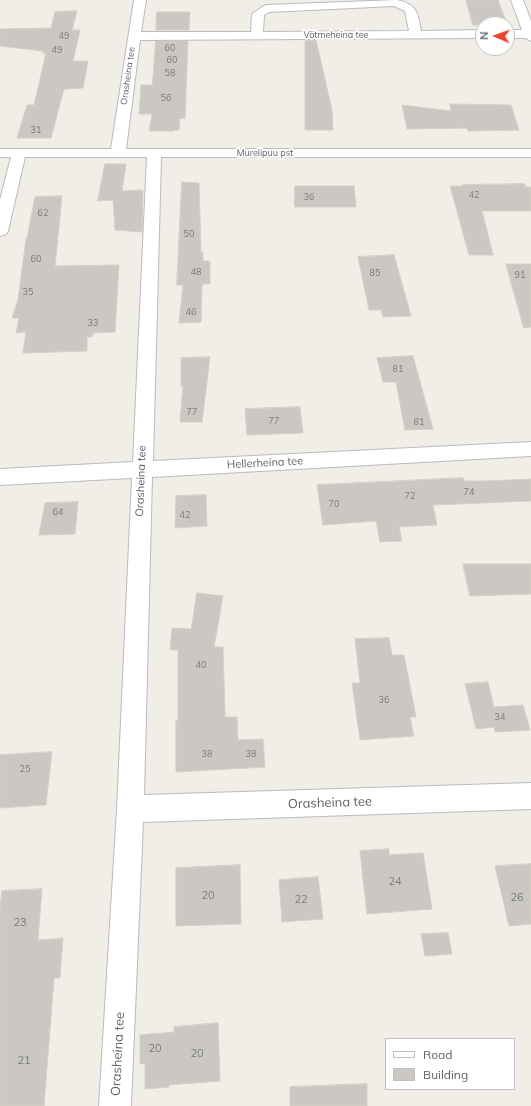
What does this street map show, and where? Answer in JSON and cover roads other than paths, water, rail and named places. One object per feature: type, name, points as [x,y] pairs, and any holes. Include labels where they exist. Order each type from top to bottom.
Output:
[{"type":"street","name":"Orasheina tee","points":[[118,153],[140,0]]},
{"type":"street","points":[[515,34],[530,35],[517,0]]},
{"type":"street","points":[[257,35],[258,14],[266,9],[388,3],[401,4],[411,11],[416,34]]},
{"type":"street","name":"Võtmeheina tee","points":[[134,36],[475,34]]},
{"type":"street","name":"Murelipuu pst","points":[[0,153],[531,153]]},
{"type":"street","points":[[0,231],[19,153]]},
{"type":"street","name":"Orasheina tee","points":[[116,1106],[130,809],[141,469],[154,153]]},
{"type":"street","name":"Hellerheina tee","points":[[0,477],[531,449]]},
{"type":"street","name":"Orasheina tee","points":[[130,809],[531,796]]}]
